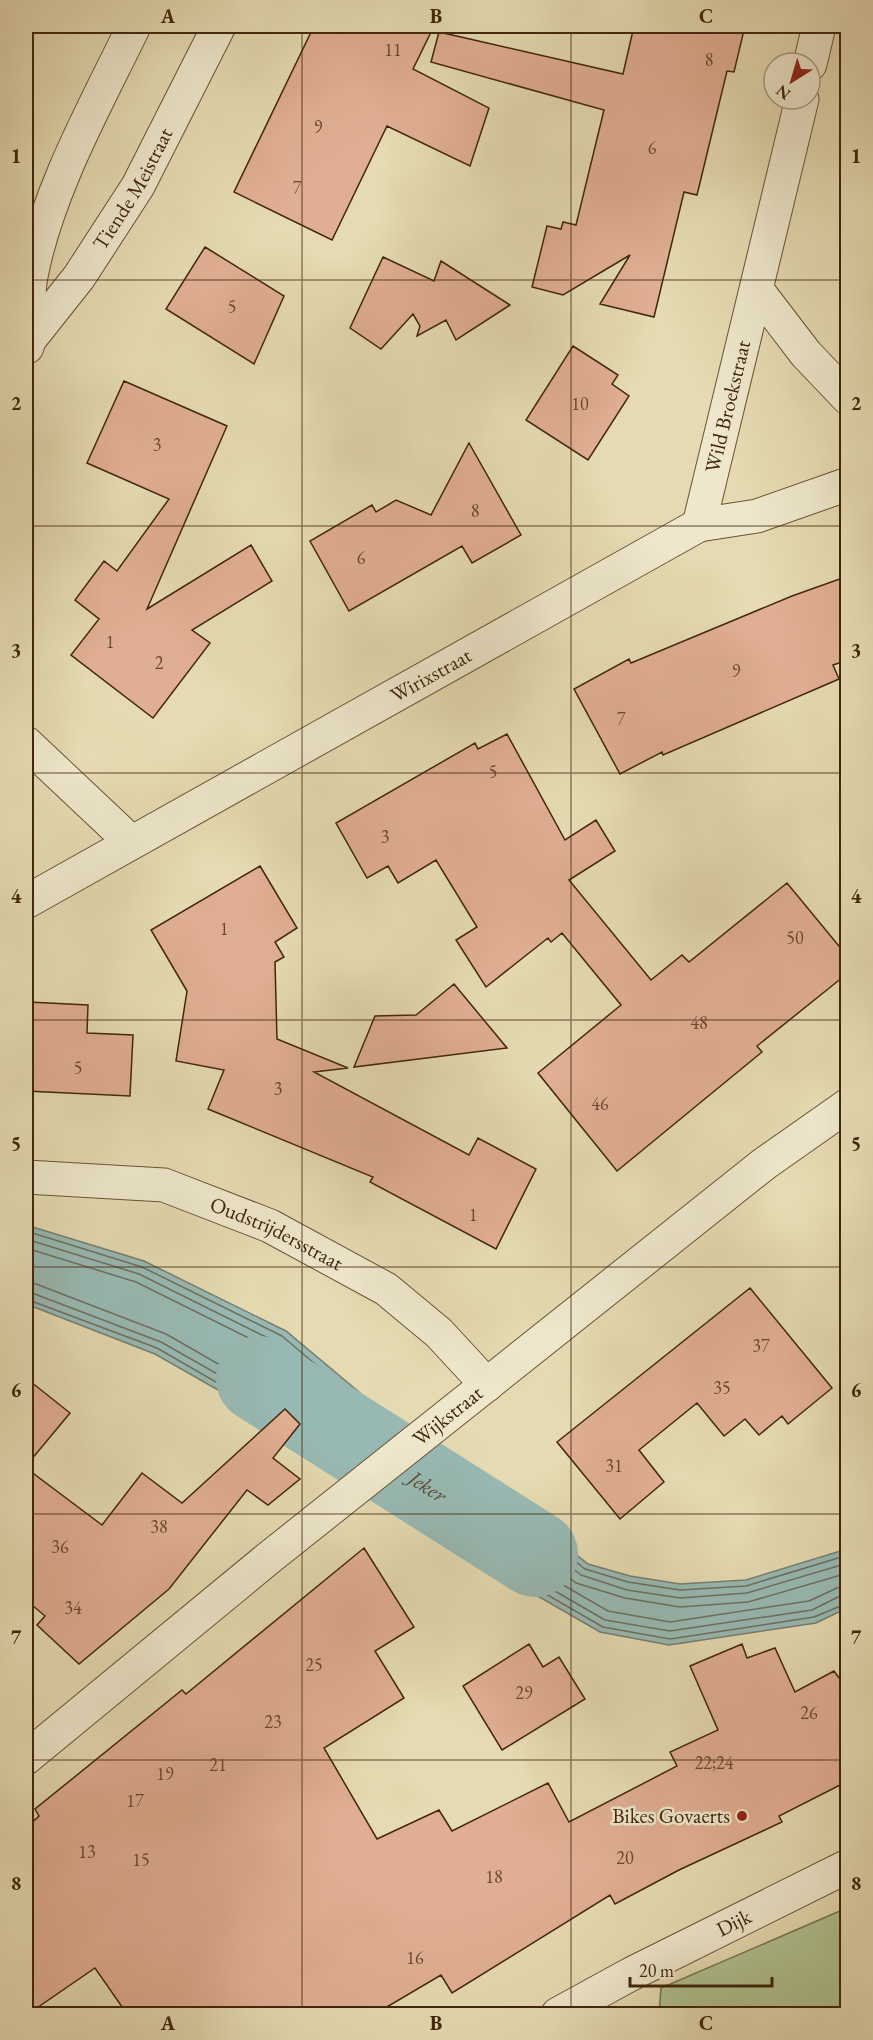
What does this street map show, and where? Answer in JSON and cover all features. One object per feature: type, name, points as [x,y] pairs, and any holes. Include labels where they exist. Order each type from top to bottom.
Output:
[{"type":"street","name":"Tiende Meistraat","points":[[27,346],[31,278],[45,222],[78,142],[134,26]]},
{"type":"street","name":"Tiende Meistraat","points":[[27,346],[79,277],[138,186],[219,26]]},
{"type":"street","points":[[813,51],[819,26]]},
{"type":"street","name":"Wild Broekstraat","points":[[699,525],[799,111]]},
{"type":"street","points":[[757,290],[806,354],[848,398]]},
{"type":"street","name":"Wirixstraat","points":[[26,902],[699,525],[757,516],[848,484]]},
{"type":"street","points":[[26,742],[131,842]]},
{"type":"street","name":"Wijkstraat","points":[[26,1758],[270,1557],[764,1164],[848,1106]]},
{"type":"street","name":"Oudstrijdersstraat","points":[[26,1177],[164,1185],[270,1227],[386,1289],[439,1333],[487,1385]]},
{"type":"street","name":"Dijk","points":[[558,2014],[631,1974],[848,1866]]},
{"type":"green space","points":[[847,1908],[847,2014],[659,2014],[661,1988]]},
{"type":"water","points":[[26,1225],[144,1261],[286,1331],[384,1413],[341,1460],[155,1354],[26,1304]]},
{"type":"water","points":[[462,1468],[506,1499],[588,1564],[630,1576],[680,1584],[746,1580],[847,1549],[847,1608],[816,1623],[669,1645],[600,1632],[503,1576],[413,1511]]},
{"type":"building","points":[[314,26],[434,26],[413,69],[489,108],[470,166],[387,126],[332,240],[234,192]]},
{"type":"building","points":[[634,26],[745,26],[734,72],[727,71],[697,195],[684,192],[654,317],[600,304],[630,255],[563,295],[532,287],[547,226],[561,229],[563,222],[576,225],[604,110],[431,62],[439,32],[623,74]]},
{"type":"building","points":[[205,247],[284,296],[254,364],[166,309]]},
{"type":"building","points":[[383,257],[434,281],[441,261],[510,305],[456,340],[446,320],[417,336],[420,326],[413,314],[381,349],[350,328]]},
{"type":"building","points":[[573,346],[618,375],[612,384],[629,396],[588,460],[526,420]]},
{"type":"building","points":[[124,381],[227,426],[147,609],[251,545],[272,581],[192,630],[210,643],[153,718],[71,655],[99,619],[75,600],[104,561],[117,571],[169,499],[87,463]]},
{"type":"building","points":[[469,443],[521,535],[472,563],[462,546],[349,611],[310,541],[372,505],[376,512],[396,500],[431,515]]},
{"type":"building","points":[[848,576],[848,660],[833,665],[839,679],[663,755],[662,752],[620,774],[574,689],[629,659],[631,663],[792,596]]},
{"type":"building","points":[[507,734],[565,840],[596,820],[615,851],[569,880],[651,980],[682,955],[689,962],[787,883],[848,957],[848,973],[757,1046],[762,1052],[617,1171],[538,1073],[621,1005],[562,933],[551,942],[548,938],[486,987],[456,940],[477,927],[436,860],[398,883],[388,866],[367,878],[336,823],[475,743],[478,749]]},
{"type":"building","points":[[260,866],[297,928],[275,942],[284,957],[275,962],[277,1039],[348,1068],[314,1072],[469,1155],[478,1138],[536,1169],[496,1249],[370,1182],[373,1177],[208,1109],[224,1070],[176,1061],[187,991],[151,930]]},
{"type":"building","points":[[454,984],[507,1048],[354,1067],[375,1016],[416,1015]]},
{"type":"building","points":[[28,1002],[88,1005],[87,1033],[133,1035],[130,1096],[26,1091]]},
{"type":"building","points":[[750,1288],[832,1388],[788,1424],[782,1416],[759,1435],[745,1419],[724,1436],[697,1403],[639,1450],[664,1482],[620,1519],[557,1442]]},
{"type":"building","points":[[26,1378],[70,1413],[26,1466]]},
{"type":"building","points":[[285,1409],[300,1424],[273,1458],[300,1479],[268,1505],[247,1490],[169,1589],[79,1664],[37,1625],[45,1616],[26,1600],[26,1468],[102,1525],[142,1473],[182,1503]]},
{"type":"building","points":[[364,1548],[414,1627],[375,1651],[404,1698],[324,1748],[377,1839],[439,1810],[452,1831],[548,1783],[569,1822],[677,1766],[670,1752],[718,1730],[690,1666],[742,1644],[747,1658],[775,1648],[795,1692],[834,1671],[848,1690],[848,1781],[779,1816],[782,1822],[679,1870],[615,1904],[610,1895],[452,1993],[441,1975],[375,2014],[127,2014],[95,1968],[26,2014],[26,1828],[39,1816],[35,1809],[182,1690],[186,1694]]},
{"type":"building","points":[[529,1644],[543,1667],[559,1657],[585,1699],[502,1750],[463,1686]]},
{"type":"waterway","name":"Jeker","points":[[259,1379],[535,1554]]},
{"type":"place","name":"Bikes Govaerts","points":[[742,1816]]}]
